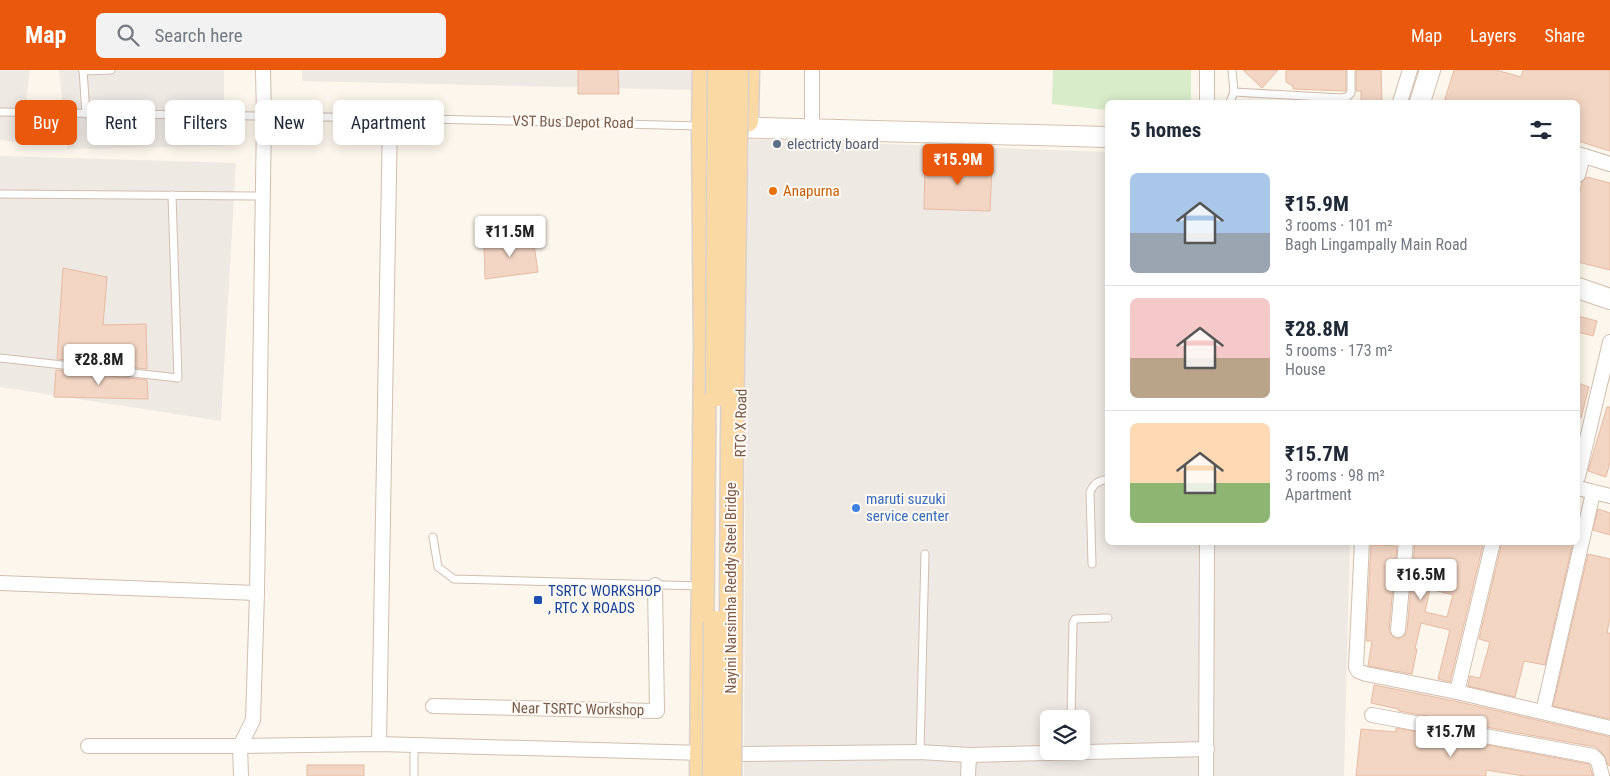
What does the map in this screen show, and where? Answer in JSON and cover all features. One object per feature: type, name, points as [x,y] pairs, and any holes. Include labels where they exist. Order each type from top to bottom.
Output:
[{"type":"main road","points":[[702,776],[705,346],[704,70]]},
{"type":"main road","name":"Nayini Narsimha Reddy Steel Bridge","points":[[714,776],[719,70]]},
{"type":"main road","name":"Nayini Narsimha Reddy Steel Bridge","points":[[730,776],[737,70]]},
{"type":"main road","name":"RTC X Road","points":[[739,765],[740,441],[748,70]]},
{"type":"street","points":[[263,70],[264,100]]},
{"type":"street","points":[[812,70],[812,130]]},
{"type":"street","points":[[1207,70],[1207,100]]},
{"type":"street","points":[[1401,100],[1410,70]]},
{"type":"street","points":[[1421,100],[1430,70]]},
{"type":"street","points":[[703,126],[1105,137]]},
{"type":"street","points":[[241,776],[240,746],[253,720],[257,593],[264,145]]},
{"type":"street","points":[[378,744],[389,145]]},
{"type":"street","points":[[1580,155],[1610,164]]},
{"type":"street","points":[[1580,289],[1610,299]]},
{"type":"street","points":[[1580,468],[1610,342]]},
{"type":"street","points":[[1580,489],[1610,496]]},
{"type":"street","points":[[1543,712],[1594,493]]},
{"type":"street","points":[[1206,776],[1207,545]]},
{"type":"street","points":[[1362,545],[1356,667],[1358,671],[1610,728]]},
{"type":"street","points":[[1398,630],[1406,545]]},
{"type":"street","points":[[1457,692],[1492,545]]},
{"type":"street","points":[[0,584],[257,593]]},
{"type":"street","name":"Near TSRTC Workshop","points":[[433,706],[657,711],[655,586]]},
{"type":"street","points":[[1372,716],[1593,756],[1598,761],[1602,776]]},
{"type":"street","points":[[88,746],[378,744],[701,752],[739,765],[920,752],[969,755],[1040,753]]},
{"type":"street","points":[[1090,752],[1207,749]]},
{"type":"street","points":[[968,776],[969,755]]},
{"type":"lane","points":[[86,114],[83,70],[111,70]]},
{"type":"lane","points":[[1231,100],[1234,92],[1232,70]]},
{"type":"lane","points":[[1234,92],[1286,99],[1347,97],[1351,93],[1351,70]]},
{"type":"lane","name":"VST Bus Depot Road","points":[[0,112],[255,116]]},
{"type":"lane","name":"VST Bus Depot Road","points":[[444,119],[703,126]]},
{"type":"lane","points":[[0,194],[263,196]]},
{"type":"lane","points":[[0,358],[178,378],[172,195]]},
{"type":"lane","points":[[1092,564],[1090,492],[1098,481],[1105,480]]},
{"type":"lane","points":[[433,537],[438,567],[454,579],[702,586]]},
{"type":"lane","points":[[920,752],[926,554]]},
{"type":"lane","points":[[1072,710],[1072,623],[1075,619],[1108,618]]},
{"type":"lane","points":[[414,745],[414,776]]},
{"type":"shaded area","points":[[0,70],[30,70],[26,100],[15,100],[15,142],[0,140]]},
{"type":"shaded area","points":[[59,70],[224,70],[224,100],[165,100],[165,145],[224,146],[67,149],[67,145],[77,145],[77,100],[62,100]]},
{"type":"shaded area","points":[[302,70],[698,70],[697,90],[302,81]]},
{"type":"shaded area","points":[[749,139],[1105,152],[1105,545],[1350,545],[1344,776],[744,776],[746,285]]},
{"type":"shaded area","points":[[0,156],[236,163],[221,421],[0,387]]},
{"type":"green space","points":[[1053,70],[1191,70],[1191,100],[1105,100],[1105,110],[1052,104]]},
{"type":"building","points":[[578,70],[618,70],[619,94],[578,94]]},
{"type":"building","points":[[1243,70],[1278,70],[1262,88]]},
{"type":"building","points":[[1286,70],[1346,70],[1346,91],[1293,89],[1293,86],[1286,82]]},
{"type":"building","points":[[1356,70],[1381,70],[1382,100],[1361,100],[1361,91],[1356,91]]},
{"type":"building","points":[[1454,70],[1496,70],[1521,77],[1523,70],[1610,70],[1610,151],[1580,142],[1580,100],[1445,100]]},
{"type":"building","points":[[951,160],[965,161],[965,163],[992,164],[990,211],[924,209],[925,161],[951,162]]},
{"type":"building","points":[[1587,177],[1610,183],[1610,270],[1580,262],[1580,191],[1582,182]]},
{"type":"building","points":[[533,238],[538,272],[485,279],[484,244]]},
{"type":"building","points":[[63,268],[107,277],[103,325],[146,324],[147,369],[57,359]]},
{"type":"building","points":[[1580,317],[1597,321],[1593,336],[1580,333]]},
{"type":"building","points":[[56,370],[147,380],[148,399],[54,397]]},
{"type":"building","points":[[1580,384],[1589,387],[1580,418]]},
{"type":"building","points":[[1607,407],[1610,407],[1610,462],[1606,477],[1588,471]]},
{"type":"building","points":[[1598,509],[1610,513],[1610,535],[1593,530]]},
{"type":"building","points":[[1371,545],[1397,546],[1389,629],[1393,637],[1398,639],[1405,635],[1407,631],[1415,545],[1483,545],[1450,682],[1438,679],[1450,630],[1421,623],[1412,674],[1368,666],[1372,641],[1366,641]],"holes":[[[1430,589],[1453,595],[1447,617],[1425,612]]]},
{"type":"building","points":[[1501,545],[1572,545],[1545,665],[1524,661],[1515,697],[1468,686],[1470,676],[1480,678],[1490,642],[1479,639]]},
{"type":"building","points":[[1588,554],[1610,559],[1610,617],[1607,633],[1610,633],[1610,719],[1553,706]]},
{"type":"building","points":[[1374,685],[1455,701],[1610,737],[1610,766],[1604,755],[1595,747],[1399,711],[1398,709],[1371,703]]},
{"type":"building","points":[[1396,728],[1589,764],[1593,776],[1524,776],[1486,770],[1486,776],[1356,776],[1361,729],[1396,732]]},
{"type":"building","points":[[307,765],[364,765],[364,776],[307,776]]},
{"type":"place","name":"electricty board","points":[[777,144]]},
{"type":"place","name":"Anapurna","points":[[773,191]]},
{"type":"place","name":"maruti suzuki service center","points":[[856,508]]},
{"type":"place","name":"TSRTC WORKSHOP , RTC X ROADS","points":[[538,600]]}]
